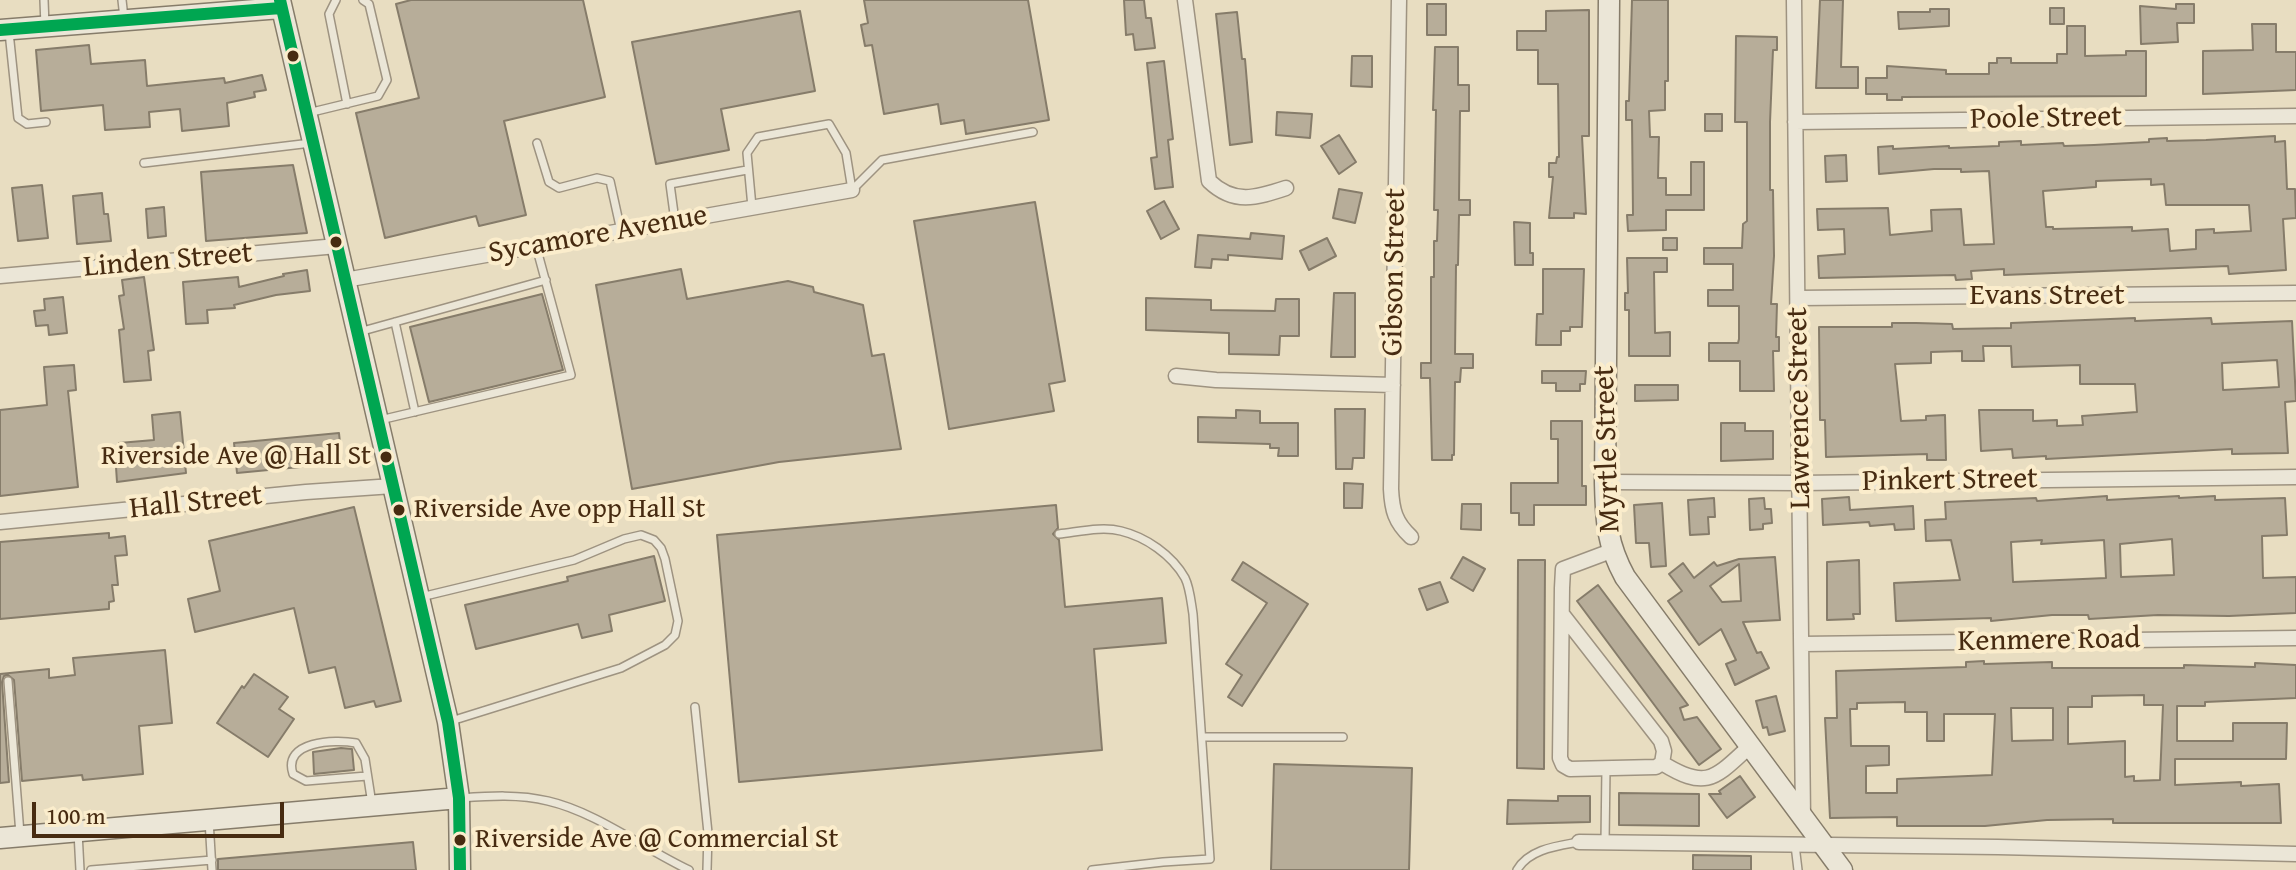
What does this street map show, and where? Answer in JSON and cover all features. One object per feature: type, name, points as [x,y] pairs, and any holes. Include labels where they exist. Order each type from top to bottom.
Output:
[{"type":"street","points":[[1185,0],[1209,181],[1224,194],[1238,197],[1260,197],[1286,188]]},
{"type":"street","name":"Gibson Street","points":[[1399,0],[1392,509],[1399,526],[1411,537]]},
{"type":"street","name":"Myrtle Street","points":[[1609,0],[1605,482],[1606,527],[1611,551],[1625,577],[1842,870]]},
{"type":"street","name":"Lawrence Street","points":[[1794,0],[1803,817]]},
{"type":"street","points":[[4,30],[46,26],[123,10],[280,4],[448,722],[459,798],[460,870]]},
{"type":"street","name":"Poole Street","points":[[1795,122],[2296,116]]},
{"type":"street","name":"Sycamore Avenue","points":[[345,280],[852,190]]},
{"type":"street","name":"Linden Street","points":[[0,276],[337,246]]},
{"type":"street","name":"Evans Street","points":[[1799,298],[2296,293]]},
{"type":"street","points":[[1176,376],[1393,385]]},
{"type":"street","name":"Pinkert Street","points":[[1605,482],[1800,483],[2296,477]]},
{"type":"street","name":"Hall Street","points":[[0,522],[393,486]]},
{"type":"street","points":[[1562,614],[1661,741],[1664,751],[1662,763],[1656,767],[1570,769],[1563,765],[1560,758],[1562,614],[1563,569],[1611,551]]},
{"type":"street","name":"Kenmere Road","points":[[1802,644],[2296,638]]},
{"type":"street","points":[[1662,763],[1694,779],[1707,779],[1722,771],[1750,746]]},
{"type":"street","points":[[10,837],[459,798]]},
{"type":"street","points":[[1579,842],[2296,854]]},
{"type":"lane","points":[[44,0],[46,26]]},
{"type":"lane","points":[[336,0],[329,14],[347,104]]},
{"type":"lane","points":[[306,114],[378,96],[387,80],[369,4],[363,0]]},
{"type":"lane","points":[[4,30],[18,118],[27,124],[46,122]]},
{"type":"lane","points":[[752,207],[747,153],[758,137],[829,124],[846,153],[852,190]]},
{"type":"lane","points":[[852,190],[882,160],[1033,132]]},
{"type":"lane","points":[[144,163],[313,143]]},
{"type":"lane","points":[[537,143],[549,182],[559,188],[597,178],[610,181],[621,231]]},
{"type":"lane","points":[[675,221],[670,184],[747,170]]},
{"type":"lane","points":[[377,421],[571,375],[536,246]]},
{"type":"lane","points":[[357,332],[546,280]]},
{"type":"lane","points":[[395,322],[415,412]]},
{"type":"lane","points":[[1059,534],[1103,529],[1120,531],[1152,544],[1174,561],[1186,580],[1193,614],[1210,870]]},
{"type":"lane","points":[[419,597],[574,560],[641,535],[654,540],[665,559],[678,621],[675,635],[665,645],[621,668],[448,722]]},
{"type":"lane","points":[[8,681],[10,837]]},
{"type":"lane","points":[[695,707],[708,833],[707,870]]},
{"type":"lane","points":[[1202,737],[1343,737]]},
{"type":"lane","points":[[367,776],[306,781],[293,774],[291,764],[300,749],[344,741],[356,743],[365,759],[372,805]]},
{"type":"lane","points":[[1605,842],[1606,768]]},
{"type":"lane","points":[[459,798],[507,796],[551,801],[581,812],[689,870]]},
{"type":"lane","points":[[209,820],[212,870]]},
{"type":"lane","points":[[77,831],[80,870]]},
{"type":"lane","points":[[1517,870],[1524,860],[1536,853],[1579,842]]},
{"type":"lane","points":[[1795,845],[1798,870]]},
{"type":"lane","points":[[1092,870],[1210,859]]},
{"type":"lane","points":[[91,870],[212,860]]},
{"type":"building","points":[[411,0],[583,0],[605,97],[504,121],[526,215],[479,226],[476,216],[385,238],[356,113],[419,98],[396,4]]},
{"type":"building","points":[[864,0],[1028,0],[1049,120],[966,134],[964,120],[941,124],[938,104],[884,114],[872,45],[865,46],[861,25],[868,23]]},
{"type":"building","points":[[1124,0],[1144,0],[1146,18],[1151,18],[1155,48],[1135,50],[1133,34],[1126,35]]},
{"type":"building","points":[[1632,0],[1668,0],[1665,110],[1649,111],[1650,137],[1659,137],[1658,178],[1666,178],[1666,195],[1691,195],[1691,162],[1704,162],[1704,210],[1666,210],[1666,230],[1628,231],[1627,215],[1633,215],[1632,120],[1626,120]]},
{"type":"building","points":[[1820,0],[1843,0],[1841,67],[1858,67],[1858,88],[1816,88]]},
{"type":"building","points":[[1427,4],[1446,4],[1446,35],[1427,35]]},
{"type":"building","points":[[2176,4],[2194,4],[2194,23],[2177,23],[2178,42],[2141,44],[2140,6],[2176,9]]},
{"type":"building","points":[[2050,8],[2064,8],[2064,24],[2050,24]]},
{"type":"building","points":[[1930,9],[1949,9],[1949,26],[1899,29],[1898,12],[1930,12]]},
{"type":"building","points":[[1589,10],[1589,136],[1582,136],[1586,214],[1574,213],[1574,218],[1549,218],[1553,177],[1549,177],[1549,163],[1556,163],[1559,157],[1558,84],[1538,84],[1538,50],[1517,50],[1517,31],[1546,31],[1546,11]]},
{"type":"building","points":[[800,11],[815,91],[721,109],[729,150],[656,164],[632,42]]},
{"type":"building","points":[[1237,12],[1242,59],[1245,59],[1252,142],[1230,145],[1216,14]]},
{"type":"building","points":[[2252,24],[2276,24],[2276,52],[2296,52],[2296,90],[2203,94],[2203,51],[2253,50]]},
{"type":"building","points":[[2067,26],[2085,26],[2085,56],[2146,51],[2146,96],[1902,97],[1902,100],[1887,100],[1887,94],[1866,94],[1866,78],[1887,78],[1887,66],[1946,70],[1946,74],[1989,74],[1989,63],[1997,63],[1997,58],[2011,58],[2011,63],[2057,63],[2057,54],[2067,54]]},
{"type":"building","points":[[1736,36],[1777,37],[1777,50],[1773,50],[1770,122],[1774,256],[1771,304],[1777,304],[1776,337],[1779,337],[1779,351],[1773,351],[1774,391],[1740,391],[1740,361],[1709,361],[1709,343],[1738,343],[1739,339],[1739,306],[1708,306],[1708,290],[1733,290],[1733,264],[1704,264],[1704,248],[1742,248],[1743,224],[1747,221],[1747,122],[1735,122]]},
{"type":"building","points":[[89,45],[91,64],[145,60],[147,86],[224,78],[225,83],[262,75],[266,90],[254,92],[255,97],[227,103],[229,126],[182,131],[180,109],[149,112],[150,127],[105,130],[103,105],[41,111],[36,50]]},
{"type":"building","points":[[1435,47],[1458,47],[1458,85],[1469,85],[1469,111],[1460,111],[1459,200],[1470,200],[1470,215],[1459,215],[1455,354],[1473,354],[1473,368],[1461,368],[1460,382],[1455,382],[1452,460],[1432,460],[1430,378],[1421,378],[1421,363],[1431,363],[1431,277],[1434,277],[1434,241],[1437,241],[1438,210],[1434,210]]},
{"type":"building","points":[[1352,56],[1372,56],[1372,87],[1351,86]]},
{"type":"building","points":[[1164,61],[1173,139],[1168,140],[1173,187],[1155,189],[1151,158],[1157,157],[1147,63]]},
{"type":"building","points":[[1277,112],[1312,114],[1310,138],[1276,135]]},
{"type":"building","points":[[1705,114],[1722,114],[1722,131],[1705,131]]},
{"type":"building","points":[[1339,135],[1356,162],[1339,174],[1321,146]]},
{"type":"building","points":[[2275,136],[2275,142],[2285,141],[2287,189],[2295,189],[2296,218],[2283,219],[2286,270],[2229,274],[2228,266],[2004,275],[2004,269],[1971,271],[1972,279],[1956,280],[1955,275],[1819,278],[1818,256],[1845,254],[1844,229],[1818,230],[1817,209],[1888,208],[1890,235],[1932,231],[1931,210],[1961,209],[1964,245],[1994,244],[1989,171],[1934,169],[1879,174],[1878,147],[1999,146],[1999,142],[2021,141],[2021,145],[2063,143],[2064,146],[2149,142],[2149,139],[2167,138],[2167,141]],"holes":[[[2151,179],[2151,185],[2164,184],[2166,205],[2249,205],[2251,231],[2214,233],[2214,229],[2196,230],[2196,249],[2170,251],[2168,229],[2132,231],[2132,227],[2046,227],[2043,191],[2096,187],[2096,181]]]},
{"type":"building","points":[[1846,155],[1847,181],[1826,182],[1825,156]]},
{"type":"building","points":[[293,165],[307,233],[206,241],[201,172]]},
{"type":"building","points":[[42,185],[48,238],[18,241],[12,188]]},
{"type":"building","points":[[1339,189],[1362,193],[1355,223],[1333,218]]},
{"type":"building","points":[[102,193],[111,241],[77,244],[73,196]]},
{"type":"building","points":[[1164,201],[1179,229],[1161,239],[1147,211]]},
{"type":"building","points":[[1035,202],[1065,381],[1049,384],[1054,411],[949,429],[914,221]]},
{"type":"building","points":[[164,207],[166,236],[148,238],[146,209]]},
{"type":"building","points":[[1514,222],[1530,223],[1533,265],[1515,265]]},
{"type":"building","points":[[1251,233],[1284,236],[1282,259],[1228,255],[1228,260],[1212,259],[1211,268],[1195,267],[1198,235],[1250,239]]},
{"type":"building","points":[[1327,238],[1336,256],[1309,270],[1300,251]]},
{"type":"building","points":[[1663,238],[1677,238],[1677,250],[1663,250]]},
{"type":"building","points":[[1627,258],[1667,258],[1667,272],[1654,272],[1655,333],[1670,332],[1670,356],[1629,356],[1629,310],[1625,310]]},
{"type":"building","points":[[681,269],[687,299],[788,281],[813,287],[814,292],[863,305],[872,356],[884,354],[901,449],[779,462],[632,489],[596,285]]},
{"type":"building","points":[[1543,269],[1584,269],[1582,327],[1561,331],[1561,345],[1536,345],[1537,314],[1543,314]]},
{"type":"building","points":[[307,270],[310,291],[276,295],[234,305],[235,308],[207,310],[208,323],[186,324],[183,282],[238,277],[239,287]]},
{"type":"building","points":[[144,277],[154,350],[148,351],[151,380],[124,382],[119,330],[124,329],[119,296],[124,295],[122,280]]},
{"type":"building","points":[[1334,293],[1355,293],[1355,357],[1331,357]]},
{"type":"building","points":[[542,294],[563,370],[429,402],[410,327]]},
{"type":"building","points":[[63,297],[67,333],[49,335],[48,325],[36,326],[34,311],[45,310],[44,299]]},
{"type":"building","points":[[1146,298],[1211,300],[1211,310],[1275,311],[1276,299],[1299,299],[1299,336],[1280,336],[1279,355],[1229,354],[1229,333],[1146,330]]},
{"type":"building","points":[[2135,318],[2135,321],[2211,318],[2212,324],[2292,321],[2296,401],[2285,402],[2288,453],[2232,454],[2232,449],[2046,459],[2046,456],[2013,458],[2012,449],[1981,451],[1979,410],[2033,410],[2033,421],[2057,420],[2057,426],[2083,425],[2082,416],[2137,412],[2135,384],[2080,384],[2080,365],[2012,367],[2011,346],[1983,346],[1984,361],[1962,361],[1962,351],[1931,352],[1931,363],[1895,364],[1901,421],[1945,415],[1946,460],[1927,460],[1927,454],[1826,457],[1825,420],[1820,420],[1819,327],[1892,327],[1892,323],[1916,323],[1952,324],[1953,329],[2011,328],[2011,323]],"holes":[[[2277,360],[2279,387],[2223,390],[2222,363]]]},
{"type":"building","points":[[74,365],[76,390],[68,391],[78,487],[0,496],[0,410],[47,405],[44,367]]},
{"type":"building","points":[[1542,371],[1586,371],[1585,384],[1580,384],[1580,391],[1556,391],[1556,383],[1542,383]]},
{"type":"building","points":[[1635,385],[1678,385],[1678,400],[1635,401]]},
{"type":"building","points":[[1335,409],[1365,409],[1364,458],[1353,458],[1352,469],[1336,469]]},
{"type":"building","points":[[1236,410],[1260,411],[1260,423],[1298,423],[1298,456],[1278,456],[1279,448],[1270,448],[1270,444],[1198,442],[1198,417],[1236,418]]},
{"type":"building","points":[[180,412],[186,473],[117,482],[115,452],[120,452],[119,443],[154,440],[152,415]]},
{"type":"building","points":[[1551,421],[1582,421],[1582,486],[1586,486],[1586,505],[1534,505],[1534,525],[1519,525],[1519,513],[1511,513],[1511,483],[1558,483],[1558,439],[1551,439]]},
{"type":"building","points":[[1721,423],[1745,423],[1745,431],[1773,431],[1773,459],[1721,461]]},
{"type":"building","points":[[339,433],[342,463],[237,473],[234,443]]},
{"type":"building","points":[[1344,483],[1363,484],[1362,508],[1344,508]]},
{"type":"building","points":[[2107,496],[2107,500],[2179,496],[2215,496],[2215,500],[2285,498],[2287,535],[2262,536],[2263,578],[2296,577],[2296,613],[2089,619],[2088,615],[2052,615],[1991,621],[1991,618],[1896,621],[1894,583],[1960,580],[1951,540],[1926,541],[1925,520],[1946,519],[1945,502],[2036,498],[2037,501]],"holes":[[[2172,539],[2174,575],[2121,577],[2120,544]],[[2042,540],[2041,544],[2104,540],[2106,578],[2013,582],[2011,542]]]},
{"type":"building","points":[[1849,497],[1850,510],[1913,506],[1914,529],[1895,530],[1894,524],[1870,526],[1869,522],[1823,525],[1822,499]]},
{"type":"building","points":[[1714,498],[1715,517],[1708,517],[1709,534],[1690,535],[1688,500]]},
{"type":"building","points":[[1764,498],[1765,509],[1771,509],[1772,523],[1763,524],[1763,529],[1750,530],[1749,499]]},
{"type":"building","points":[[1662,503],[1666,566],[1651,567],[1649,543],[1636,543],[1634,505]]},
{"type":"building","points":[[1462,504],[1481,504],[1481,530],[1461,529]]},
{"type":"building","points":[[1056,505],[1058,528],[1053,534],[1059,540],[1065,607],[1162,598],[1166,643],[1094,649],[1102,750],[739,782],[717,535]]},
{"type":"building","points":[[354,507],[401,701],[376,707],[374,701],[345,708],[335,667],[309,673],[294,608],[195,632],[188,599],[220,591],[209,541]]},
{"type":"building","points":[[109,533],[109,538],[125,536],[127,555],[115,556],[118,585],[112,585],[114,601],[109,602],[109,609],[0,619],[0,542]]},
{"type":"building","points":[[654,556],[665,601],[609,615],[612,631],[582,638],[578,624],[476,649],[465,605],[568,581],[567,577]]},
{"type":"building","points":[[1463,557],[1485,569],[1473,591],[1451,578]]},
{"type":"building","points":[[1775,557],[1780,620],[1743,622],[1757,653],[1761,652],[1769,668],[1735,685],[1726,664],[1736,660],[1721,629],[1699,645],[1668,601],[1682,591],[1669,574],[1683,563],[1694,578],[1714,562],[1717,566],[1739,559]],"holes":[[[1739,564],[1741,601],[1722,602],[1710,586]]]},
{"type":"building","points":[[1518,560],[1545,560],[1544,769],[1517,768]]},
{"type":"building","points":[[1859,560],[1860,614],[1853,614],[1854,619],[1827,620],[1827,562]]},
{"type":"building","points":[[1243,562],[1308,604],[1242,706],[1228,697],[1242,675],[1226,664],[1267,603],[1232,580]]},
{"type":"building","points":[[1440,582],[1448,602],[1427,610],[1419,589]]},
{"type":"building","points":[[1598,585],[1688,705],[1680,708],[1684,720],[1697,717],[1721,749],[1699,765],[1577,601]]},
{"type":"building","points":[[165,650],[172,723],[139,726],[143,774],[83,780],[82,775],[22,781],[14,680],[8,675],[2,682],[9,782],[0,783],[0,674],[49,669],[49,678],[75,675],[73,658]]},
{"type":"building","points":[[1966,662],[2052,662],[2052,668],[2255,667],[2255,663],[2296,665],[2296,698],[2177,706],[2177,741],[2233,741],[2233,723],[2287,723],[2286,759],[2175,759],[2175,785],[2279,784],[2281,823],[2113,823],[2113,819],[2047,820],[1985,826],[1897,826],[1897,817],[1830,818],[1825,718],[1837,718],[1836,671],[1966,667]],"holes":[[[2144,695],[2144,705],[2163,705],[2160,780],[2134,781],[2134,776],[2125,777],[2125,741],[2068,744],[2068,707],[2092,707],[2092,696]],[[1905,702],[1905,712],[1927,712],[1927,741],[1944,741],[1944,714],[1995,714],[1992,775],[1897,779],[1897,793],[1866,793],[1866,766],[1889,765],[1889,746],[1851,746],[1850,709],[1857,709],[1857,703]],[[2011,708],[2053,708],[2053,740],[2012,741]]]},
{"type":"building","points":[[254,674],[288,697],[279,709],[294,719],[268,757],[217,723]]},
{"type":"building","points":[[1776,696],[1785,731],[1769,735],[1767,727],[1763,728],[1756,701]]},
{"type":"building","points":[[352,749],[354,770],[314,774],[313,752]]},
{"type":"building","points":[[1274,764],[1412,768],[1409,870],[1271,870]]},
{"type":"building","points":[[1740,776],[1755,797],[1727,818],[1709,794],[1721,794],[1719,791]]},
{"type":"building","points":[[1619,793],[1699,794],[1699,826],[1619,825]]},
{"type":"building","points":[[1558,796],[1590,796],[1590,822],[1507,824],[1508,800],[1558,801]]},
{"type":"building","points":[[413,842],[416,870],[218,870],[218,859]]},
{"type":"building","points":[[1693,855],[1751,856],[1751,870],[1693,870]]},
{"type":"transit line","points":[[280,0],[448,722],[459,798],[460,870]]},
{"type":"transit line","points":[[0,30],[281,8]]},
{"type":"place","name":"Riverside Ave @ Hall St","points":[[386,457]]},
{"type":"place","name":"Riverside Ave opp Hall St","points":[[399,510]]},
{"type":"place","name":"Riverside Ave @ Commercial St","points":[[460,840]]}]
